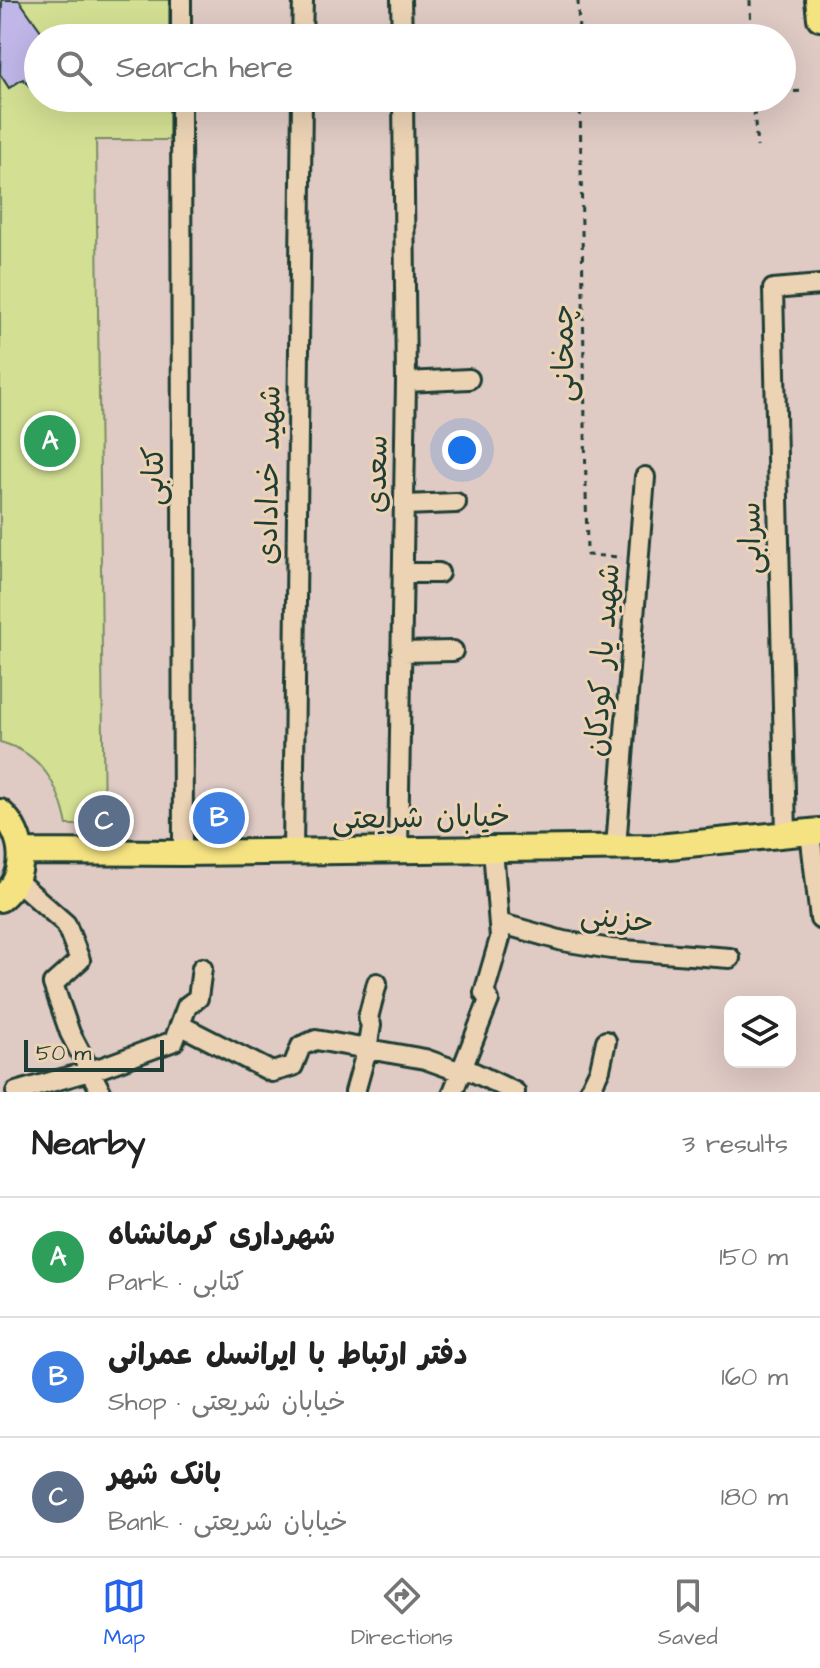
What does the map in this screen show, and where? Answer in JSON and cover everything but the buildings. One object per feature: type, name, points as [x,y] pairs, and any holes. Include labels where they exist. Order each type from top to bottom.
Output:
[{"type":"main road","points":[[818,0],[820,18]]},
{"type":"main road","points":[[0,812],[18,835],[21,852],[6,895]]},
{"type":"main road","name":"خیابان شریعتی","points":[[21,852],[658,847],[805,832]]},
{"type":"street","points":[[181,0],[181,24]]},
{"type":"street","points":[[302,24],[303,0]]},
{"type":"street","points":[[401,0],[402,24]]},
{"type":"street","name":"کتابی","points":[[181,112],[183,853]]},
{"type":"street","name":"شهید خدادادی","points":[[293,852],[302,112]]},
{"type":"street","name":"سعدی","points":[[398,850],[406,382],[403,112]]},
{"type":"street","name":"سرابی","points":[[805,832],[773,289],[820,285]]},
{"type":"street","points":[[406,382],[469,379]]},
{"type":"street","name":"شهید یار کودکان","points":[[616,847],[645,477]]},
{"type":"street","points":[[404,505],[456,503]]},
{"type":"street","points":[[403,573],[439,573]]},
{"type":"street","points":[[401,652],[453,651]]},
{"type":"street","points":[[805,832],[820,919]]},
{"type":"street","points":[[453,1092],[489,1000],[484,993],[500,938],[493,849]]},
{"type":"street","points":[[6,895],[66,924],[80,960],[53,984],[70,1033],[101,1092]]},
{"type":"street","name":"حزینی","points":[[499,923],[563,941],[611,949],[730,958]]},
{"type":"street","points":[[16,1092],[174,1041],[187,1006],[198,998],[202,968]]},
{"type":"street","points":[[355,1092],[367,1049],[371,1025],[368,1018],[377,983]]},
{"type":"street","points":[[180,1025],[272,1072],[293,1066],[301,1046],[316,1040],[425,1059],[461,1072],[471,1071],[515,1092]]},
{"type":"street","points":[[589,1092],[600,1069],[606,1041]]},
{"type":"path","points":[[578,0],[579,24]]},
{"type":"path","points":[[750,0],[751,24]]},
{"type":"path","points":[[796,91],[806,91]]},
{"type":"path","name":"چمخانی","points":[[580,112],[587,555],[639,558]]},
{"type":"path","points":[[754,112],[757,147]]},
{"type":"green space","points":[[0,0],[169,0],[169,24],[24,24],[24,112],[169,112],[169,140],[96,140],[104,825],[67,825],[53,784],[38,763],[15,747],[0,742]]},
{"type":"place","name":"شهرداری کرمانشاه","points":[[50,441]]},
{"type":"place","name":"دفتر ارتباط با ایرانسل عمرانی","points":[[219,818]]},
{"type":"place","name":"بانک شهر","points":[[104,821]]}]
